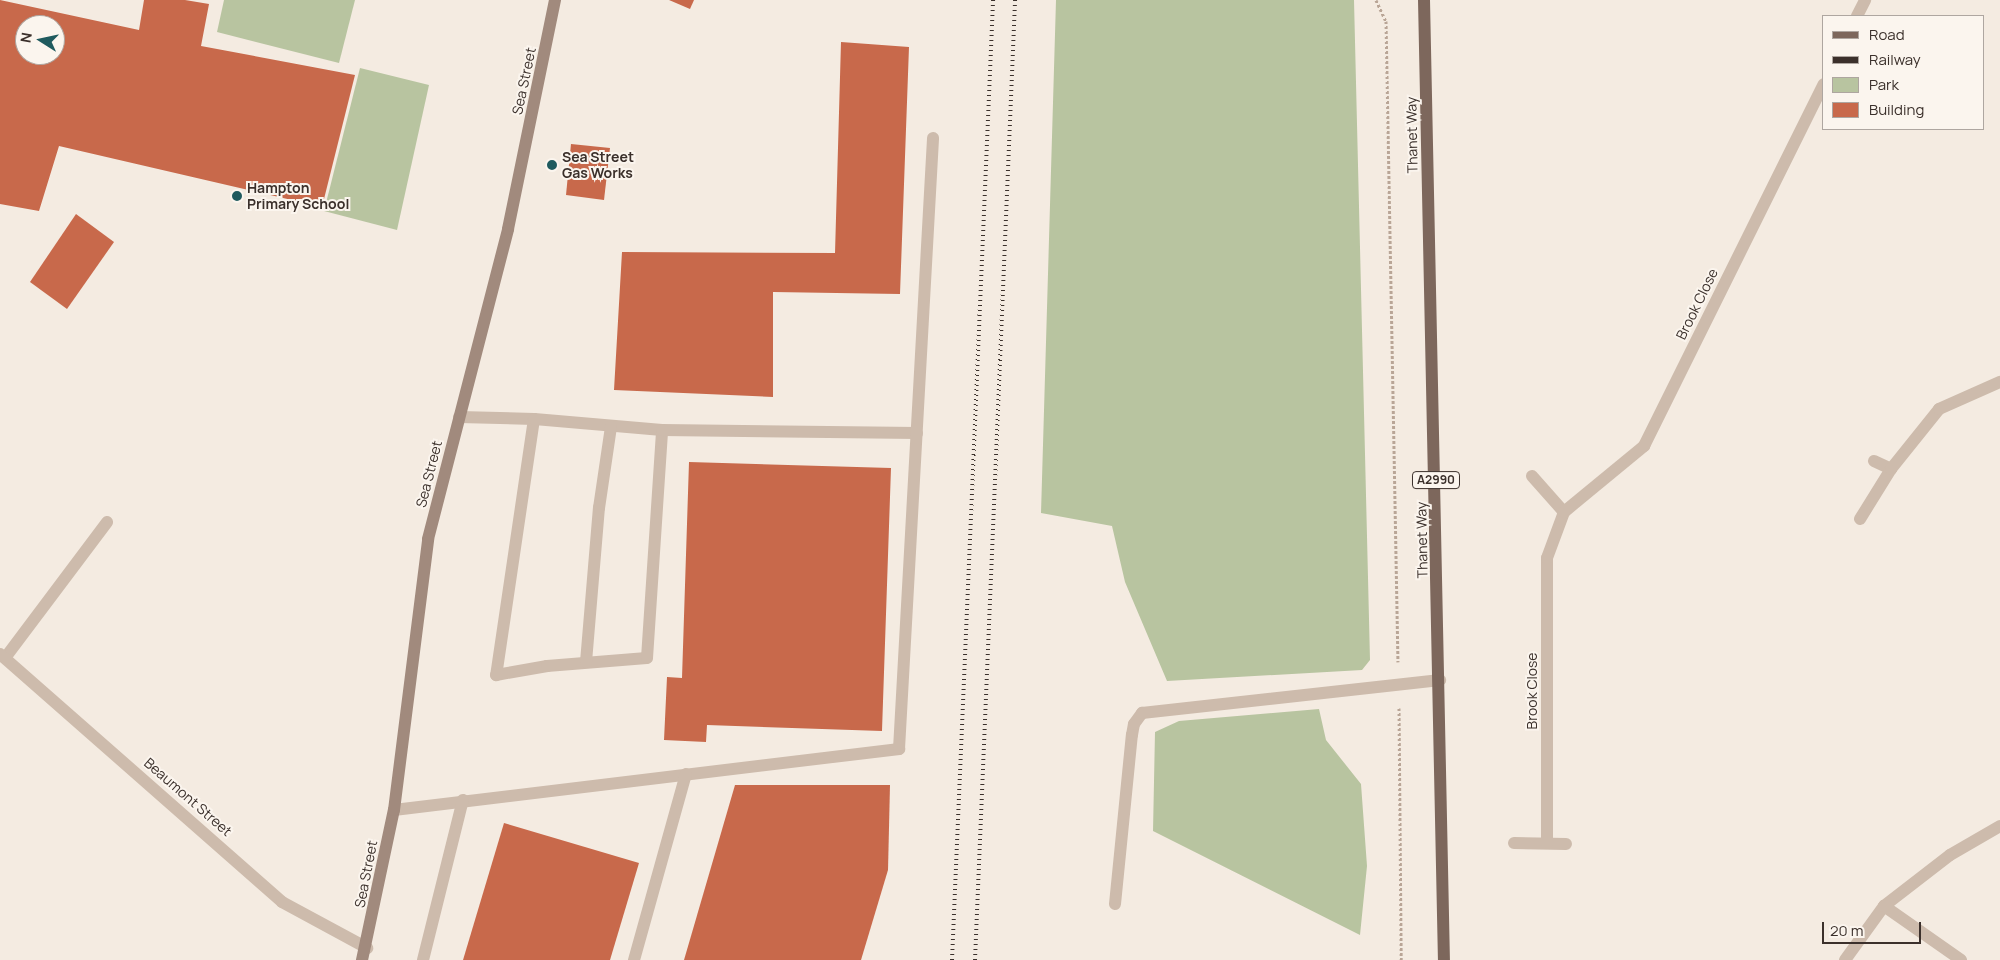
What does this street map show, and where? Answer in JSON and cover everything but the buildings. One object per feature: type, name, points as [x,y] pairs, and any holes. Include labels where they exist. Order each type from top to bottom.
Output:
[{"type":"main road","name":"Sea Street","points":[[364,954],[394,810],[428,539],[508,229],[555,0]]},
{"type":"main road","name":"Thanet Way","points":[[1424,0],[1440,680],[1444,960]]},
{"type":"street","points":[[1858,15],[1866,0]]},
{"type":"street","name":"Brook Close","points":[[1547,843],[1547,558],[1564,512],[1644,446],[1822,88]]},
{"type":"street","points":[[394,810],[463,800],[899,749],[933,138]]},
{"type":"street","points":[[1860,519],[1891,469],[1940,409],[2000,382]]},
{"type":"street","points":[[459,417],[534,419],[662,430],[917,433]]},
{"type":"street","points":[[534,419],[496,675],[586,662],[647,658],[662,430]]},
{"type":"street","points":[[586,662],[599,508],[611,427]]},
{"type":"street","points":[[1874,461],[1891,469]]},
{"type":"street","points":[[1532,476],[1564,512]]},
{"type":"street","points":[[2,656],[107,522]]},
{"type":"street","name":"Beaumont Street","points":[[2,656],[282,902],[364,954]]},
{"type":"street","points":[[1115,904],[1132,735],[1134,724],[1142,713],[1440,680]]},
{"type":"street","points":[[634,960],[686,774]]},
{"type":"street","points":[[423,960],[463,800]]},
{"type":"street","points":[[1845,960],[1884,906],[1950,855],[2000,826]]},
{"type":"street","points":[[1514,843],[1566,844]]},
{"type":"street","points":[[1884,906],[1961,960]]},
{"type":"path","points":[[1376,0],[1386,21],[1399,686],[1400,960]]},
{"type":"green space","points":[[224,0],[355,0],[339,63],[217,32]]},
{"type":"green space","points":[[1056,0],[1354,0],[1370,660],[1362,670],[1167,681],[1125,582],[1112,526],[1041,513]]},
{"type":"green space","points":[[360,68],[429,85],[397,230],[324,211]]},
{"type":"green space","points":[[1319,709],[1326,740],[1361,784],[1367,866],[1360,935],[1153,831],[1155,732],[1179,721]]},
{"type":"railway","points":[[952,960],[993,0]]},
{"type":"railway","points":[[975,960],[1015,0]]},
{"type":"place","name":"Sea Street Gas Works","points":[[552,165]]},
{"type":"place","name":"Hampton Primary School","points":[[237,196]]}]
